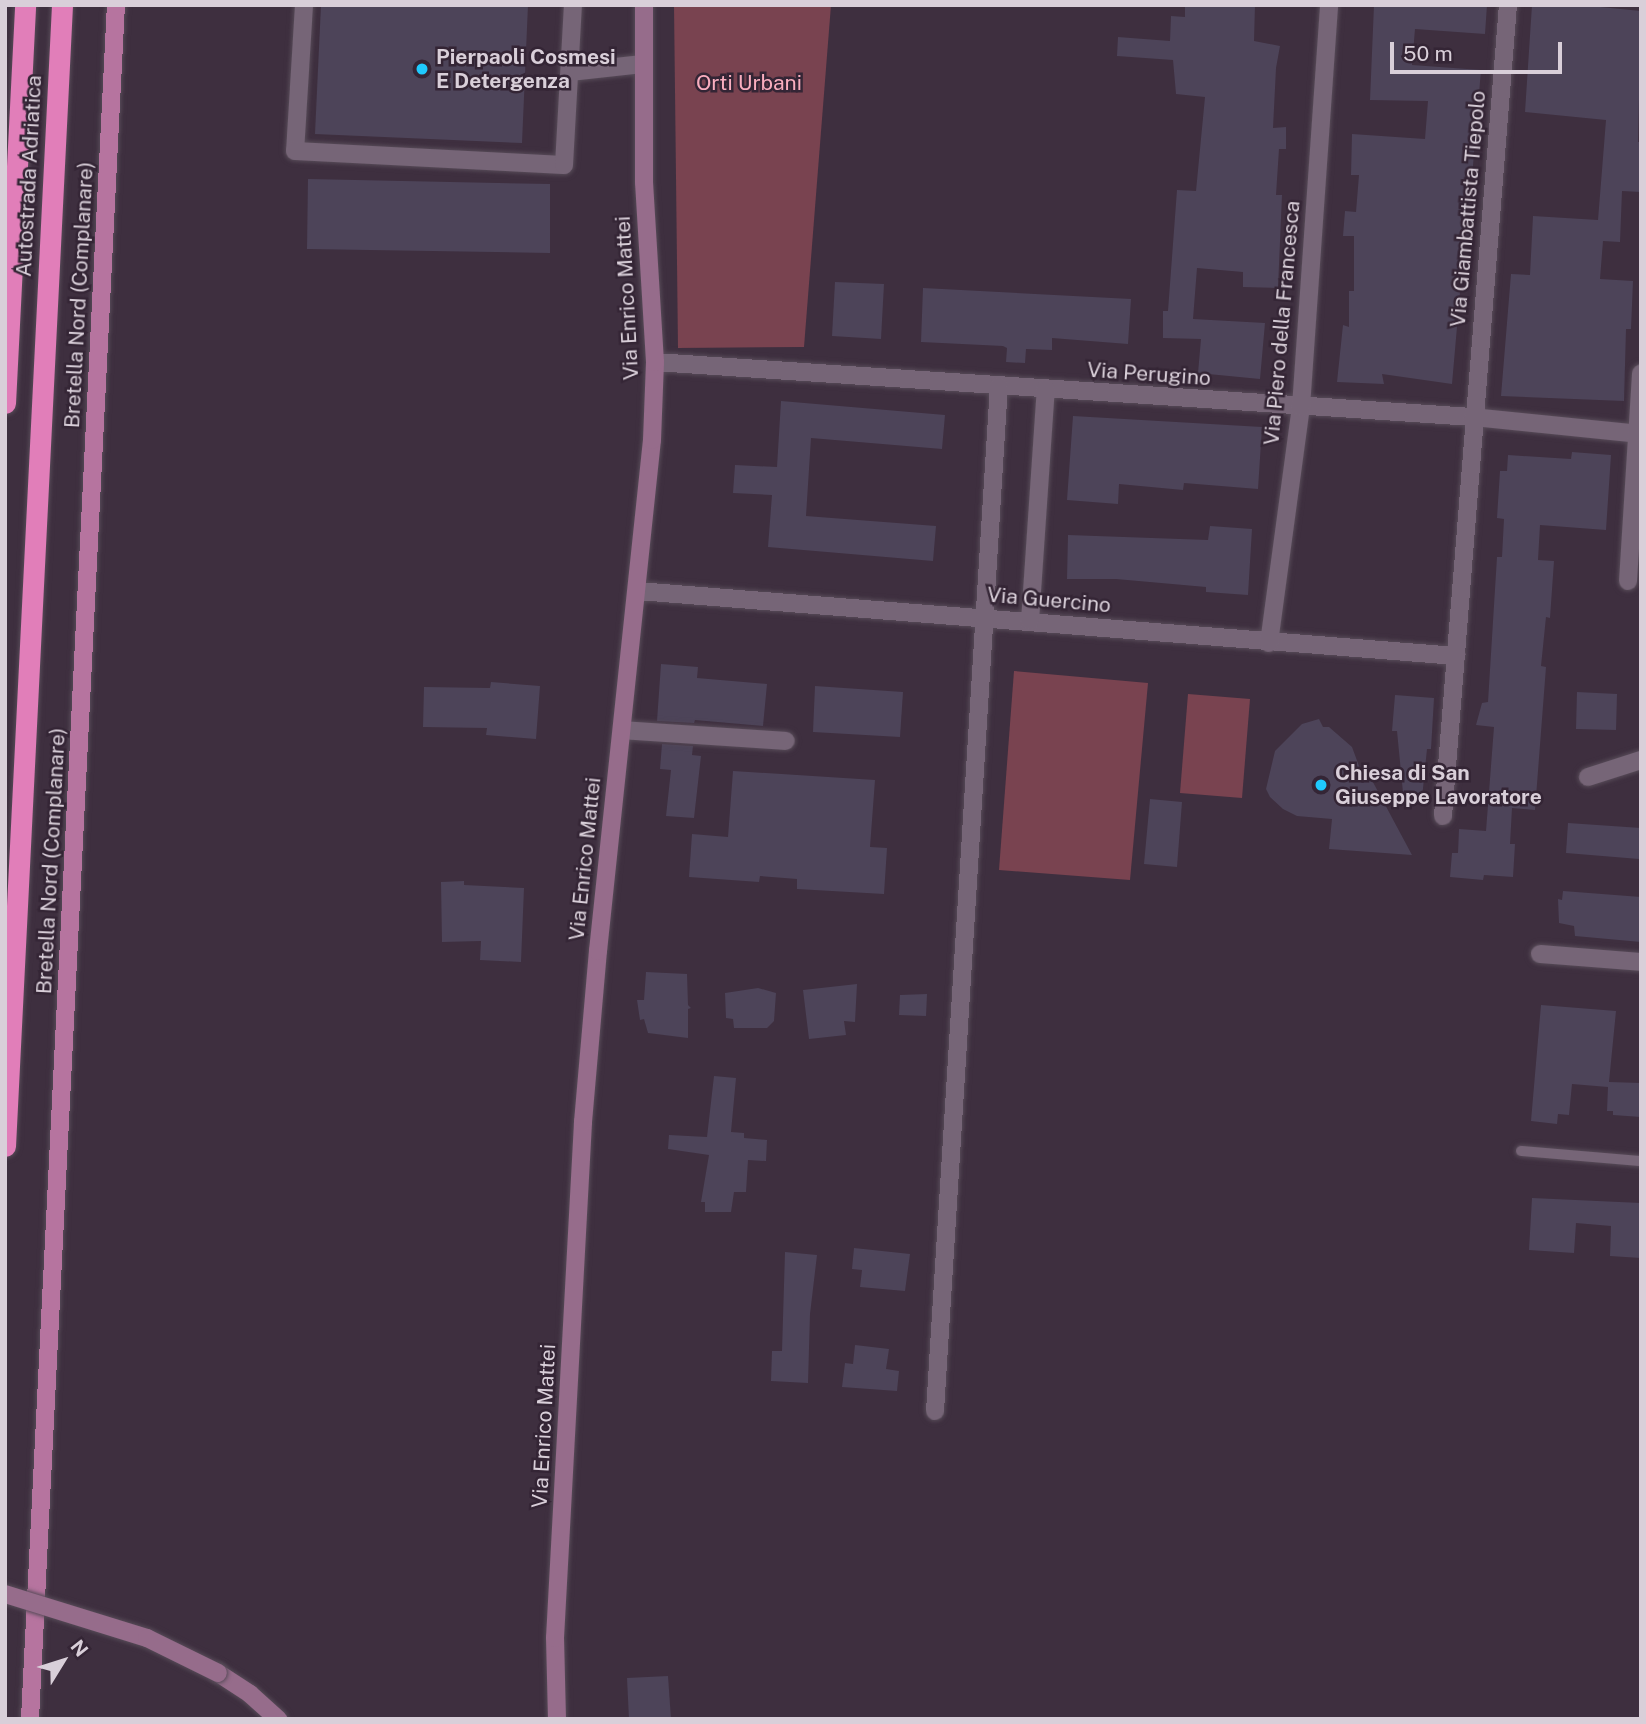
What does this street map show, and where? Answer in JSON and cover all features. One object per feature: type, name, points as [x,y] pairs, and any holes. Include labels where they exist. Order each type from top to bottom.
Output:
[{"type":"highway","name":"Autostrada Adriatica","points":[[5,402],[25,5]]},
{"type":"highway","name":"Autostrada Adriatica","points":[[5,1146],[62,5]]},
{"type":"main road","name":"Bretella Nord (Complanare)","points":[[30,1719],[116,5]]},
{"type":"street","points":[[304,5],[295,151],[564,165],[573,5]]},
{"type":"street","name":"Via Enrico Mattei","points":[[557,1719],[555,1638],[583,1122],[598,951],[652,440],[654,362],[644,182],[645,5]]},
{"type":"street","name":"Via Piero della Francesca","points":[[1269,643],[1301,407],[1329,5]]},
{"type":"street","name":"Via Giambattista Tiepolo","points":[[1443,816],[1508,5]]},
{"type":"street","points":[[570,72],[643,64]]},
{"type":"street","name":"Via Perugino","points":[[654,362],[1473,417],[1638,434]]},
{"type":"street","points":[[1628,581],[1641,373]]},
{"type":"street","points":[[935,1411],[999,386]]},
{"type":"street","points":[[1030,621],[1046,389]]},
{"type":"street","name":"Via Guercino","points":[[638,591],[1456,656]]},
{"type":"street","points":[[622,730],[786,741]]},
{"type":"street","points":[[1588,777],[1641,760]]},
{"type":"street","points":[[1539,954],[1641,962]]},
{"type":"street","points":[[5,1594],[90,1618],[147,1638],[218,1674],[250,1694],[278,1719]]},
{"type":"lane","points":[[1521,1151],[1641,1161]]},
{"type":"green space","name":"Orti Urbani","points":[[674,5],[831,5],[804,347],[678,348]]},
{"type":"green space","points":[[1014,671],[1148,683],[1130,880],[999,870]]},
{"type":"green space","points":[[1188,694],[1250,699],[1242,798],[1180,793]]},
{"type":"building","name":"Pierpaoli Cosmesi E Detergenza","points":[[321,5],[528,5],[522,143],[315,134]]},
{"type":"building","points":[[1185,5],[1255,5],[1254,41],[1280,46],[1276,68],[1273,128],[1286,127],[1286,149],[1279,149],[1276,195],[1282,195],[1278,288],[1243,287],[1243,272],[1197,268],[1193,319],[1265,323],[1260,379],[1198,373],[1201,339],[1163,338],[1163,311],[1168,311],[1177,190],[1196,191],[1205,97],[1176,94],[1173,60],[1117,56],[1118,37],[1170,41],[1171,16],[1185,17]]},
{"type":"building","points":[[1374,5],[1487,5],[1485,34],[1415,29],[1412,65],[1481,70],[1470,201],[1473,201],[1470,247],[1464,247],[1452,384],[1382,374],[1384,384],[1337,382],[1343,325],[1349,327],[1349,291],[1354,291],[1354,236],[1343,236],[1345,211],[1356,212],[1359,175],[1351,175],[1352,134],[1425,139],[1428,101],[1370,100]]},
{"type":"building","points":[[1532,5],[1580,5],[1641,11],[1638,142],[1641,142],[1641,192],[1622,191],[1620,242],[1603,241],[1600,279],[1633,281],[1631,329],[1626,329],[1624,401],[1501,396],[1511,274],[1530,275],[1533,216],[1598,220],[1606,120],[1525,112]]},
{"type":"building","points":[[308,179],[550,184],[550,253],[307,249]]},
{"type":"building","points":[[835,282],[884,284],[881,339],[832,336]]},
{"type":"building","points":[[923,288],[1131,299],[1128,344],[1052,338],[1052,350],[1026,349],[1025,363],[1006,362],[1007,348],[1003,346],[921,342]]},
{"type":"building","points":[[781,401],[945,415],[942,449],[811,438],[806,516],[936,526],[933,561],[768,547],[772,495],[733,493],[735,465],[777,467]]},
{"type":"building","points":[[1073,416],[1262,427],[1258,489],[1184,483],[1183,490],[1119,484],[1118,504],[1067,500]]},
{"type":"building","points":[[1572,452],[1611,455],[1606,530],[1540,525],[1538,560],[1554,561],[1550,618],[1546,617],[1541,666],[1546,667],[1535,810],[1512,808],[1510,844],[1515,844],[1513,877],[1484,875],[1483,880],[1450,877],[1452,853],[1458,853],[1459,829],[1486,831],[1494,727],[1476,725],[1482,703],[1488,702],[1497,557],[1502,557],[1504,519],[1497,518],[1500,471],[1507,471],[1508,455],[1571,459]]},
{"type":"building","points":[[1210,526],[1252,529],[1248,595],[1206,592],[1206,587],[1116,579],[1067,579],[1068,535],[1208,540]]},
{"type":"building","points":[[661,664],[698,667],[697,678],[767,684],[763,726],[695,720],[694,723],[657,721]]},
{"type":"building","points":[[491,682],[540,686],[536,739],[486,735],[487,728],[423,727],[424,687],[490,688]]},
{"type":"building","points":[[815,686],[903,692],[900,737],[813,732]]},
{"type":"building","points":[[1577,692],[1617,694],[1616,730],[1576,729]]},
{"type":"building","points":[[1395,695],[1434,698],[1431,749],[1427,749],[1422,798],[1404,803],[1397,731],[1392,731]]},
{"type":"building","name":"Chiesa di San Giuseppe Lavoratore","points":[[1319,719],[1323,727],[1329,727],[1352,747],[1362,774],[1367,771],[1412,855],[1329,849],[1332,819],[1297,816],[1283,809],[1270,797],[1266,789],[1275,751],[1302,724]]},
{"type":"building","points":[[662,744],[693,746],[692,755],[701,756],[694,818],[666,816],[671,770],[660,769]]},
{"type":"building","points":[[733,771],[875,780],[870,847],[887,848],[884,894],[797,889],[797,879],[760,876],[759,882],[689,877],[692,834],[728,837]]},
{"type":"building","points":[[1150,799],[1182,802],[1177,867],[1144,864]]},
{"type":"building","points":[[1568,823],[1641,828],[1639,859],[1566,853]]},
{"type":"building","points":[[464,881],[464,885],[524,888],[521,962],[480,960],[481,941],[442,942],[441,882]]},
{"type":"building","points":[[1563,891],[1641,897],[1641,942],[1575,936],[1574,926],[1559,923],[1558,899],[1562,900]]},
{"type":"building","points":[[646,972],[687,974],[688,1005],[691,1008],[688,1009],[688,1038],[648,1033],[644,1019],[640,1020],[637,1000],[644,1000]]},
{"type":"building","points":[[857,984],[855,1022],[844,1021],[846,1035],[809,1039],[803,990]]},
{"type":"building","points":[[758,988],[776,993],[774,1021],[767,1028],[734,1028],[733,1019],[726,1018],[725,993]]},
{"type":"building","points":[[927,994],[926,1016],[899,1015],[900,995]]},
{"type":"building","points":[[1541,1005],[1616,1011],[1609,1082],[1641,1083],[1641,1117],[1613,1115],[1613,1111],[1607,1111],[1608,1087],[1572,1084],[1569,1115],[1558,1114],[1557,1124],[1531,1121]]},
{"type":"building","points":[[714,1076],[736,1078],[731,1132],[744,1133],[744,1138],[767,1140],[766,1161],[748,1160],[746,1192],[734,1192],[731,1212],[705,1212],[705,1202],[701,1202],[709,1155],[668,1149],[669,1135],[707,1137]]},
{"type":"building","points":[[1532,1198],[1641,1203],[1641,1258],[1610,1256],[1611,1226],[1576,1223],[1574,1253],[1529,1250]]},
{"type":"building","points":[[854,1248],[910,1254],[905,1291],[860,1287],[862,1270],[852,1269]]},
{"type":"building","points":[[785,1252],[817,1255],[810,1314],[808,1383],[771,1381],[772,1351],[782,1351]]},
{"type":"building","points":[[855,1345],[889,1349],[886,1369],[899,1371],[897,1391],[842,1387],[845,1363],[853,1364]]},
{"type":"building","points":[[668,1676],[671,1719],[629,1719],[627,1678]]},
{"type":"place","name":"Pierpaoli Cosmesi E Detergenza","points":[[422,69]]},
{"type":"place","name":"Chiesa di San Giuseppe Lavoratore","points":[[1321,785]]}]
